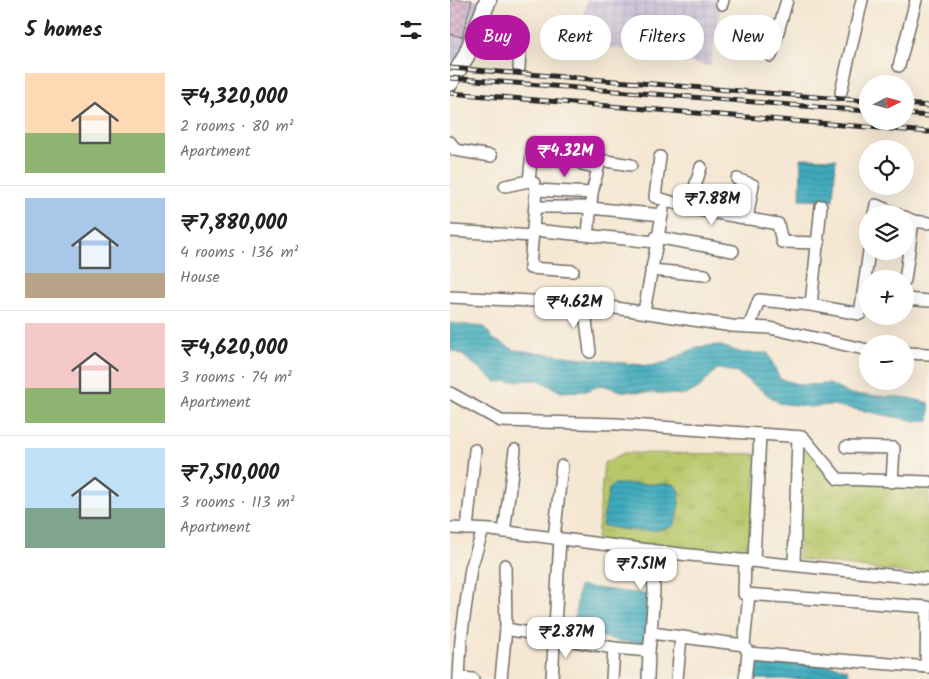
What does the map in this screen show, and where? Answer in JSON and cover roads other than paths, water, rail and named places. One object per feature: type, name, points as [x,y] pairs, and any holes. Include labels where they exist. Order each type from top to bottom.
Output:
[{"type":"street","points":[[482,15],[488,0]]},
{"type":"street","points":[[782,15],[786,0]]},
{"type":"street","points":[[841,92],[862,0]]},
{"type":"street","points":[[899,66],[916,0]]},
{"type":"street","points":[[450,83],[465,58]]},
{"type":"street","points":[[519,60],[519,68]]},
{"type":"street","points":[[450,142],[456,150],[491,156]]},
{"type":"street","points":[[533,143],[532,186],[535,207],[530,268],[573,271]]},
{"type":"street","points":[[660,157],[656,197],[689,207],[778,224],[782,242],[819,243]]},
{"type":"street","points":[[588,234],[592,193],[600,160],[631,165]]},
{"type":"street","points":[[582,164],[598,168]]},
{"type":"street","points":[[689,207],[701,167]]},
{"type":"street","points":[[737,179],[753,185],[747,219]]},
{"type":"street","points":[[505,186],[532,186],[592,193]]},
{"type":"street","points":[[644,312],[656,239],[665,200]]},
{"type":"street","points":[[811,305],[819,243],[821,206]]},
{"type":"street","points":[[535,207],[590,208],[662,215]]},
{"type":"street","points":[[914,220],[929,223]]},
{"type":"street","points":[[450,231],[588,234],[656,239],[733,251]]},
{"type":"street","points":[[651,270],[705,275]]},
{"type":"street","points":[[450,296],[584,304],[732,326],[770,328],[859,348]]},
{"type":"street","points":[[749,327],[759,300],[811,305],[859,314]]},
{"type":"street","points":[[914,300],[929,301]]},
{"type":"street","points":[[584,304],[590,352]]},
{"type":"street","points":[[914,353],[929,354]]},
{"type":"street","points":[[450,393],[501,421],[617,424],[803,437],[838,478],[892,482],[929,482]]},
{"type":"street","points":[[760,434],[749,561],[744,594],[927,607],[924,667],[916,679]]},
{"type":"street","points":[[794,564],[798,437]]},
{"type":"street","points":[[846,447],[894,448],[892,482]]},
{"type":"street","points":[[467,529],[475,450]]},
{"type":"street","points":[[504,532],[515,450]]},
{"type":"street","points":[[552,679],[557,538],[562,466]]},
{"type":"street","points":[[450,528],[504,532],[749,561],[929,579]]},
{"type":"street","points":[[473,679],[459,678],[471,568],[483,530]]},
{"type":"street","points":[[648,679],[654,590],[651,550]]},
{"type":"street","points":[[501,679],[506,629],[505,565]]},
{"type":"street","points":[[745,679],[749,594]]},
{"type":"street","points":[[506,629],[614,648],[649,651]]},
{"type":"street","points":[[651,633],[746,649],[924,667]]},
{"type":"street","points":[[678,679],[681,637]]},
{"type":"street","points":[[612,679],[614,648]]},
{"type":"water","points":[[801,158],[836,159],[833,200],[800,199]]},
{"type":"water","points":[[450,323],[485,327],[493,339],[515,350],[650,366],[667,362],[697,347],[718,345],[743,353],[768,353],[780,379],[802,385],[830,384],[849,394],[910,398],[929,403],[929,420],[916,421],[832,405],[810,407],[779,403],[736,372],[717,369],[699,388],[686,395],[621,391],[602,385],[586,391],[561,392],[539,380],[496,382],[461,354],[450,350]]},
{"type":"water","points":[[614,484],[674,484],[680,491],[678,516],[673,526],[657,530],[638,531],[602,525],[609,489]]},
{"type":"water","points":[[579,586],[653,595],[649,642],[623,642],[573,630]]},
{"type":"water","points":[[755,660],[836,666],[847,669],[850,679],[751,679],[751,664]]},
{"type":"railway","points":[[450,68],[859,100]]},
{"type":"railway","points":[[450,78],[859,110]]},
{"type":"railway","points":[[450,93],[929,132]]},
{"type":"railway","points":[[914,105],[929,106]]},
{"type":"railway","points":[[914,115],[929,116]]}]
